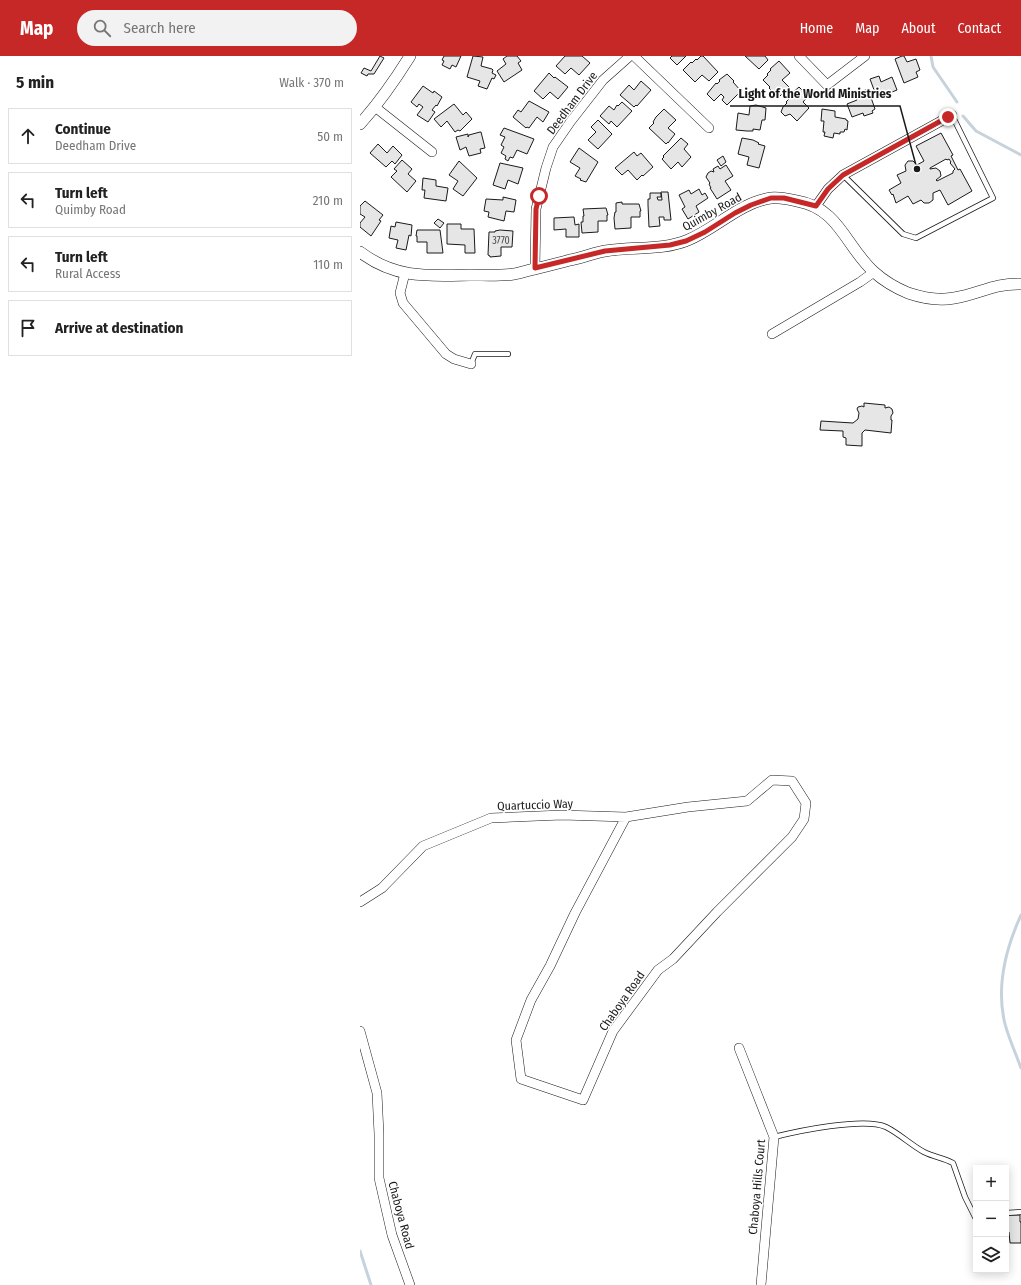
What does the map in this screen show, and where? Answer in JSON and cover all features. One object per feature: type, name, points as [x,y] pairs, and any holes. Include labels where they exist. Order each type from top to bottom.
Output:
[{"type":"street","points":[[360,124],[375,107],[410,56]]},
{"type":"street","name":"Deedham Drive","points":[[535,268],[536,209],[553,147],[603,80],[630,56]]},
{"type":"street","points":[[634,56],[709,128]]},
{"type":"street","points":[[799,56],[827,85],[865,56]]},
{"type":"street","points":[[375,107],[432,152]]},
{"type":"street","points":[[816,206],[828,189],[843,175],[952,116]]},
{"type":"street","name":"Quimby Road","points":[[360,252],[386,268],[405,273],[436,276],[515,274],[605,251],[670,245],[686,241],[705,232],[751,205],[771,198],[784,198],[816,206],[838,226],[874,272],[894,286],[909,293],[942,300],[955,298],[994,286],[1021,284]]},
{"type":"street","points":[[772,334],[860,282],[874,272]]},
{"type":"street","points":[[405,273],[400,293],[403,303],[446,354],[454,359],[471,364]]},
{"type":"street","name":"Chaboya Road","points":[[626,817],[531,1000],[516,1040],[521,1079],[583,1100],[613,1031],[658,970],[673,959],[717,912],[792,837],[804,819],[806,803],[792,781],[772,780],[747,801],[688,807]]},
{"type":"street","name":"Quartuccio Way","points":[[360,902],[382,888],[423,846],[491,818],[562,815],[626,817],[688,807]]},
{"type":"street","name":"Chaboya Road","points":[[360,1031],[377,1093],[379,1178],[392,1235],[410,1285]]},
{"type":"street","name":"Chaboya Hills Court","points":[[739,1048],[774,1137],[761,1285]]},
{"type":"lane","points":[[843,175],[903,234],[916,238],[993,198],[952,116]]},
{"type":"lane","points":[[471,364],[474,354],[508,354]]},
{"type":"lane","points":[[774,1137],[803,1130],[835,1126],[868,1124],[884,1126],[904,1137],[925,1152],[953,1163],[965,1197],[973,1213]]},
{"type":"lane","points":[[1009,1213],[1021,1212]]},
{"type":"building","points":[[380,56],[384,58],[374,74],[368,74],[367,76],[361,73],[364,68],[371,71]]},
{"type":"building","points":[[444,56],[461,56],[456,67],[452,65],[450,69],[442,65]]},
{"type":"building","points":[[473,56],[483,57],[481,66],[492,69],[492,73],[496,75],[494,79],[492,78],[487,89],[478,86],[480,81],[467,77]]},
{"type":"building","points":[[507,56],[517,56],[521,61],[518,63],[522,70],[504,82],[497,71],[506,64],[503,59]]},
{"type":"building","points":[[565,56],[582,56],[590,63],[579,75],[571,68],[565,74],[556,66]]},
{"type":"building","points":[[672,56],[686,56],[677,65],[670,58]]},
{"type":"building","points":[[703,56],[718,72],[709,81],[702,75],[695,82],[683,70],[691,62],[692,63],[696,59],[697,60]]},
{"type":"building","points":[[745,56],[765,56],[768,60],[759,69]]},
{"type":"building","points":[[904,56],[907,62],[916,59],[920,70],[916,72],[918,77],[904,83],[895,59]]},
{"type":"building","points":[[779,61],[790,73],[782,80],[789,87],[780,96],[776,91],[774,93],[763,80],[768,75],[767,74],[771,70],[770,69]]},
{"type":"building","points":[[549,73],[568,87],[558,99],[550,92],[543,99],[534,91]]},
{"type":"building","points":[[727,74],[741,91],[727,105],[722,100],[724,97],[721,94],[714,101],[707,94],[716,83],[717,84],[720,81],[719,80]]},
{"type":"building","points":[[879,76],[881,82],[892,77],[897,90],[877,98],[870,79]]},
{"type":"building","points":[[641,81],[651,90],[637,106],[636,105],[634,107],[620,95],[629,85],[634,90]]},
{"type":"building","points":[[423,86],[442,97],[437,106],[436,105],[432,110],[435,112],[428,122],[417,115],[423,107],[419,104],[417,107],[411,102]]},
{"type":"building","points":[[799,87],[808,96],[803,102],[809,108],[797,121],[790,114],[785,116],[781,112],[787,103],[786,102],[791,97],[793,98],[790,95]]},
{"type":"building","points":[[868,89],[875,109],[872,111],[873,113],[864,116],[863,113],[852,117],[847,104],[857,100],[855,94]]},
{"type":"building","points":[[529,101],[549,112],[543,122],[537,117],[529,128],[526,128],[513,117],[518,110],[521,112]]},
{"type":"building","points":[[622,102],[632,111],[617,127],[611,121],[609,124],[600,116],[609,106],[614,110],[617,105],[618,106]]},
{"type":"building","points":[[454,104],[463,115],[466,112],[472,119],[460,131],[458,130],[455,132],[447,121],[441,127],[434,119]]},
{"type":"building","points":[[756,105],[766,108],[765,120],[762,120],[760,130],[736,130],[738,113],[749,115],[750,106]]},
{"type":"building","points":[[664,109],[676,120],[668,128],[675,134],[666,144],[649,128],[654,123],[653,122],[656,117]]},
{"type":"building","points":[[822,109],[835,111],[835,117],[846,119],[848,121],[847,130],[845,129],[844,132],[840,132],[840,134],[834,133],[833,138],[824,136],[824,121],[821,121]]},
{"type":"building","points":[[598,120],[612,134],[598,149],[588,140],[596,132],[591,127]]},
{"type":"building","points":[[504,128],[534,139],[527,154],[517,150],[513,158],[510,157],[508,161],[505,159],[506,156],[501,153],[504,147],[501,145],[505,137],[500,135]]},
{"type":"building","points":[[481,132],[485,148],[480,149],[481,153],[469,156],[466,147],[460,150],[456,137],[468,134],[468,137],[469,135]]},
{"type":"building","points":[[941,133],[953,155],[951,156],[958,170],[960,169],[972,191],[948,205],[940,190],[933,193],[933,200],[929,203],[924,203],[921,200],[913,204],[908,196],[896,203],[893,194],[892,195],[889,190],[901,183],[897,175],[906,171],[905,165],[908,161],[913,161],[917,165],[924,161],[916,146]],"holes":[[[946,159],[949,159],[951,162],[950,163],[955,169],[953,173],[937,181],[936,180],[941,176],[940,171],[936,168],[930,168]]]},
{"type":"building","points":[[681,138],[688,144],[684,149],[691,157],[682,167],[678,162],[671,169],[662,159],[664,157],[663,156]]},
{"type":"building","points":[[742,138],[753,140],[759,143],[758,144],[765,146],[759,168],[747,165],[749,157],[738,154]]},
{"type":"building","points":[[378,144],[387,153],[393,146],[402,155],[395,164],[392,161],[386,167],[370,153]]},
{"type":"building","points":[[579,148],[598,162],[586,182],[575,176],[580,168],[570,162]]},
{"type":"building","points":[[634,152],[637,156],[641,153],[653,167],[637,180],[628,170],[622,175],[615,168]]},
{"type":"building","points":[[723,156],[726,162],[721,166],[717,160]]},
{"type":"building","points":[[402,160],[412,169],[408,174],[416,181],[407,192],[391,177],[397,171],[394,169]]},
{"type":"building","points":[[459,161],[477,178],[463,196],[453,189],[458,181],[449,175]]},
{"type":"building","points":[[500,163],[523,168],[518,184],[508,180],[505,189],[493,185]]},
{"type":"building","points":[[726,165],[733,176],[725,181],[731,190],[717,199],[710,188],[710,183],[706,177],[711,171],[714,172],[713,169],[718,166],[720,169]]},
{"type":"building","points":[[423,178],[436,180],[436,186],[448,188],[446,201],[424,198],[425,190],[422,190]]},
{"type":"building","points":[[699,189],[702,195],[705,193],[708,198],[696,206],[699,212],[688,219],[682,209],[685,207],[679,195],[689,190],[691,194]]},
{"type":"building","points":[[661,192],[668,192],[671,220],[664,220],[664,217],[659,217],[660,226],[649,227],[648,199],[650,199],[650,193],[661,193],[661,197],[657,197],[658,200],[662,200]]},
{"type":"building","points":[[503,197],[516,200],[514,212],[506,211],[504,221],[488,217],[489,212],[484,211],[486,199],[503,200]]},
{"type":"building","points":[[365,201],[383,215],[379,220],[381,221],[371,236],[360,227],[360,223],[365,217],[360,214],[360,206]]},
{"type":"building","points":[[622,202],[622,204],[639,204],[641,211],[640,217],[631,217],[631,228],[615,229],[614,218],[616,203]]},
{"type":"building","points":[[606,208],[608,215],[607,221],[598,221],[598,232],[582,233],[581,222],[583,222],[584,216],[583,209]]},
{"type":"building","points":[[574,217],[575,225],[579,224],[579,237],[566,237],[566,229],[554,230],[554,218]]},
{"type":"building","points":[[438,219],[444,223],[440,228],[434,223]]},
{"type":"building","points":[[396,222],[412,225],[411,236],[409,235],[406,250],[396,248],[398,240],[389,238],[391,226],[395,227]]},
{"type":"building","points":[[447,224],[461,224],[461,229],[474,229],[475,253],[465,253],[465,245],[447,244]]},
{"type":"building","points":[[417,230],[440,230],[443,253],[427,253],[427,242],[417,242]]},
{"type":"building","points":[[500,230],[513,231],[512,247],[501,247],[501,256],[490,257],[488,255],[489,232]]},
{"type":"building","points":[[864,403],[885,405],[885,408],[889,407],[892,409],[891,433],[865,430],[862,433],[862,446],[846,445],[846,438],[843,437],[843,431],[820,430],[821,421],[853,423],[858,419],[858,407],[864,407]]},
{"type":"building","points":[[1009,1215],[1020,1215],[1021,1243],[1010,1243]]},
{"type":"waterway","points":[[931,56],[933,67],[957,102]]},
{"type":"waterway","points":[[963,116],[976,131],[1021,155]]},
{"type":"waterway","points":[[1021,915],[1007,954],[1002,982],[1002,1010],[1005,1024],[1021,1068]]},
{"type":"waterway","points":[[360,1251],[371,1285]]},
{"type":"place","name":"Light of the World Ministries","points":[[917,169]]},
{"type":"route","points":[[539,196],[536,209],[535,268],[605,251],[670,245],[686,241],[705,232],[735,213],[751,205],[771,198],[784,198],[816,206],[828,189],[843,175],[948,117]]}]
